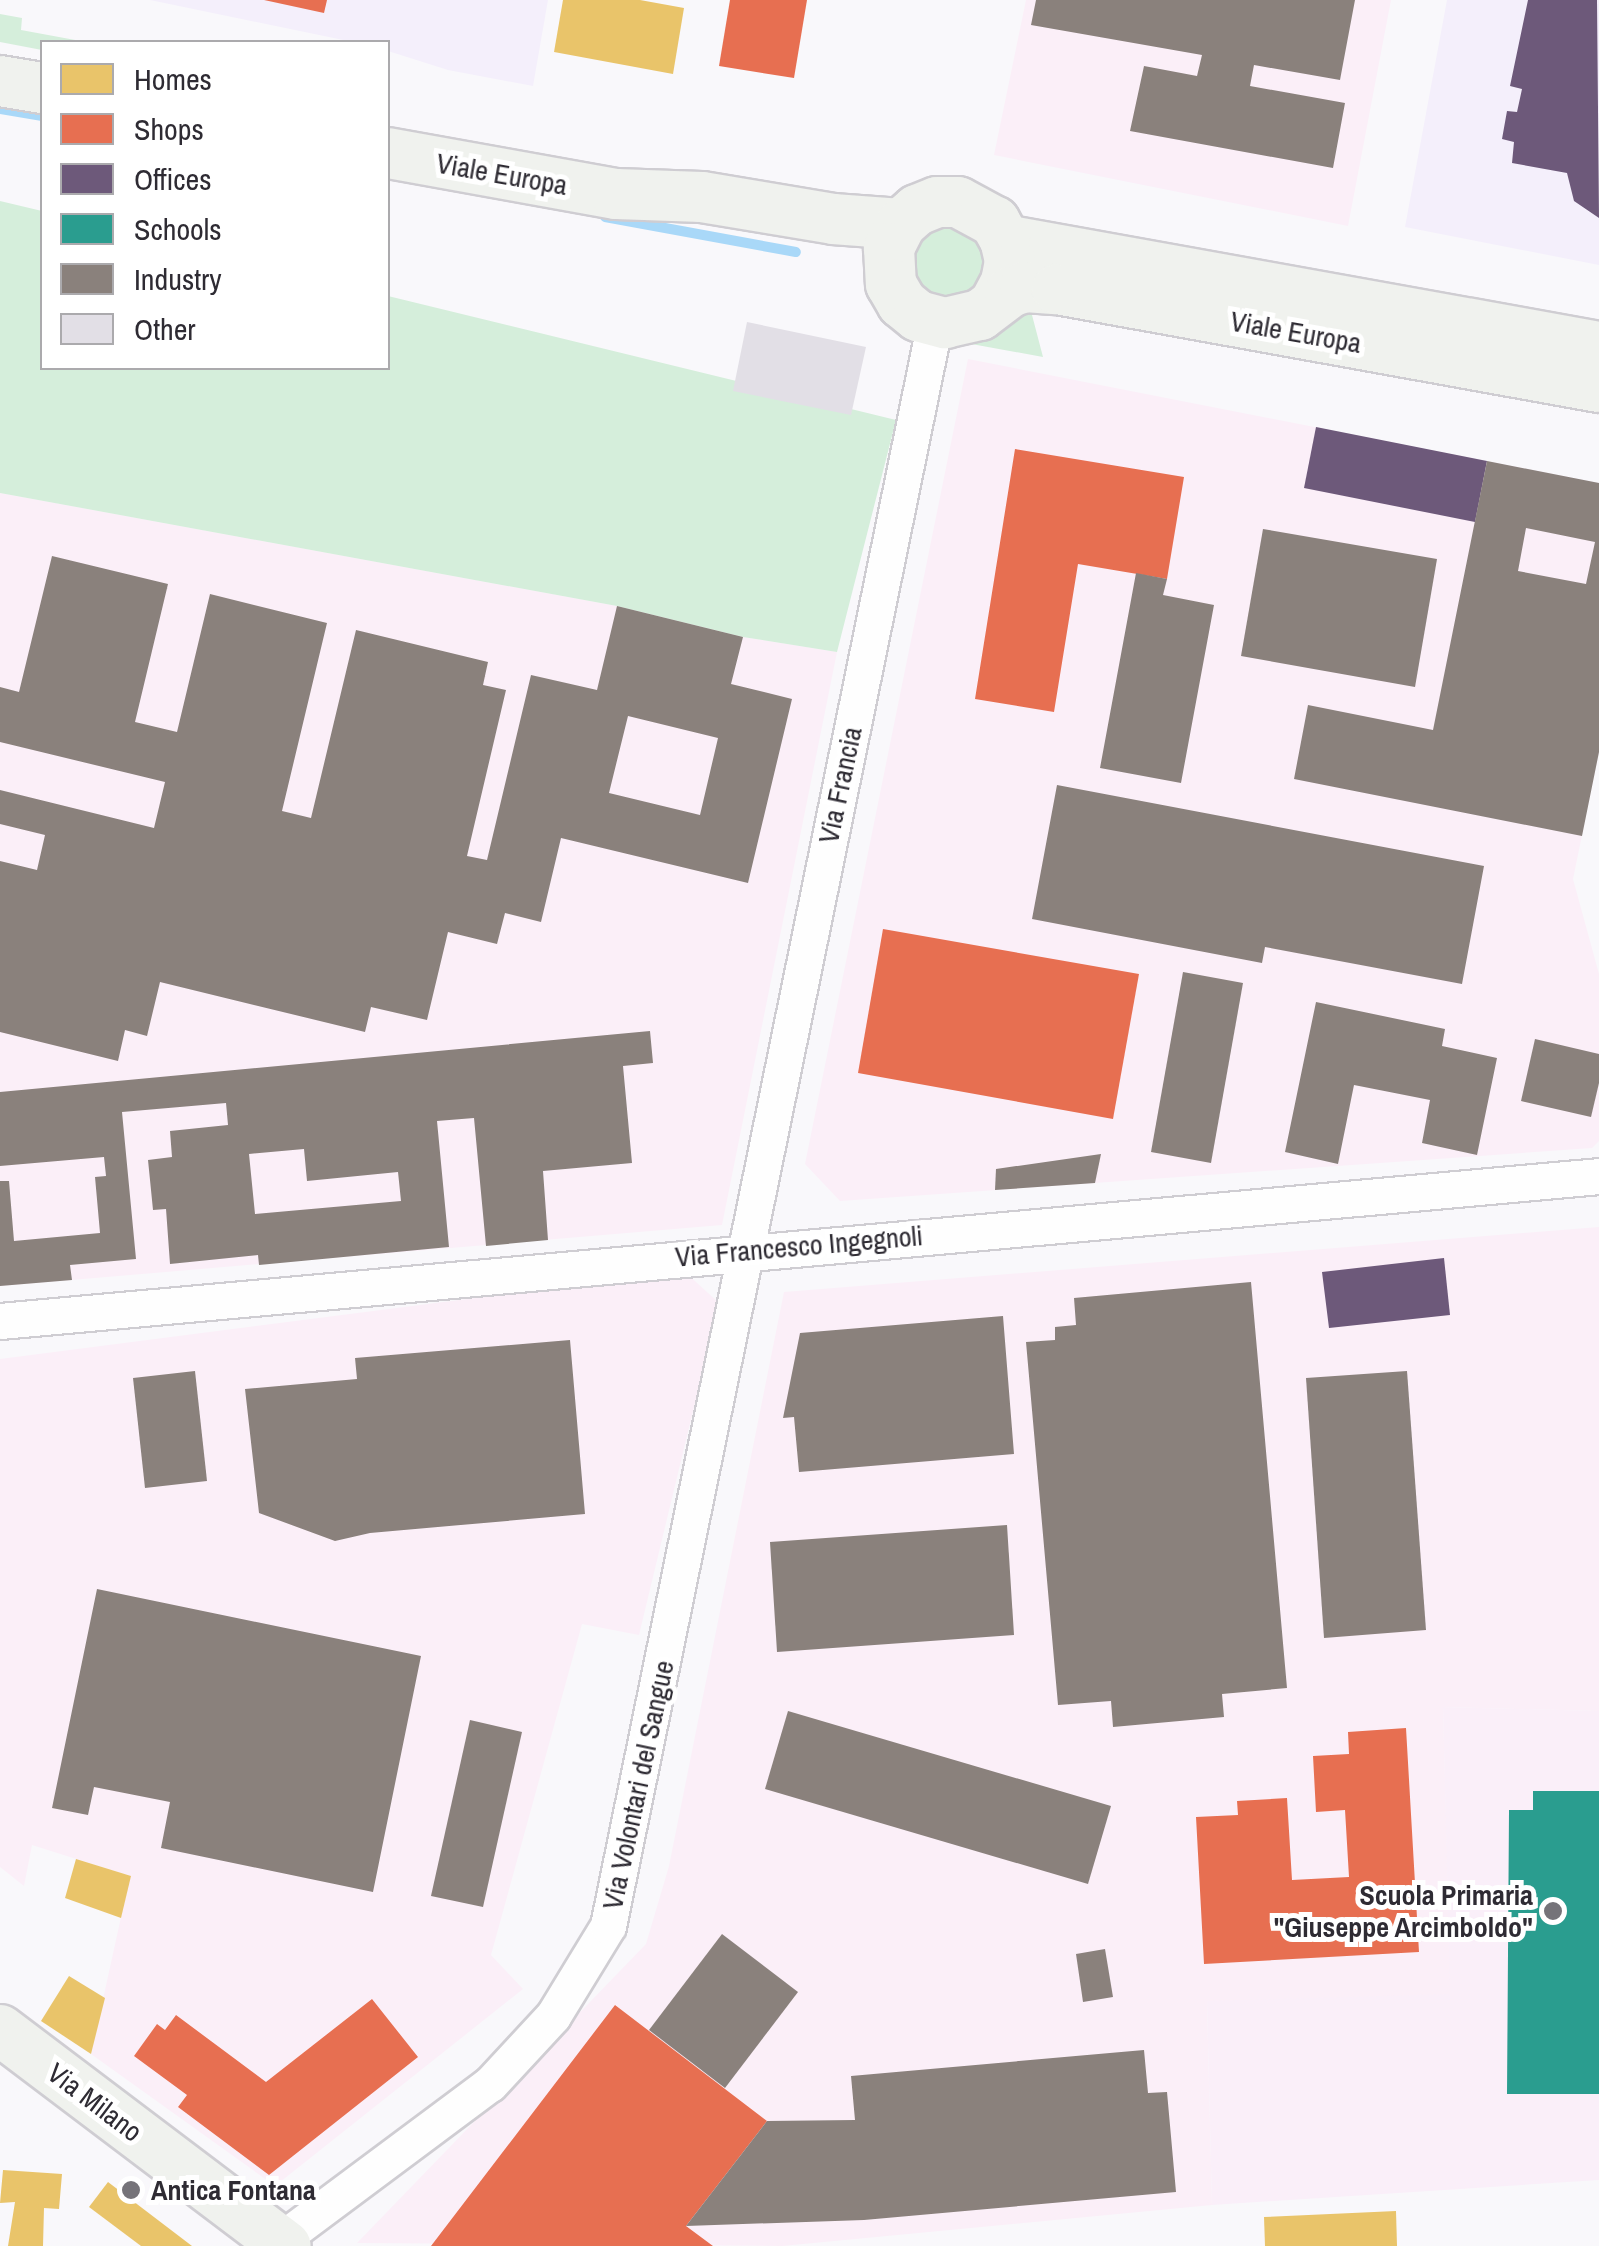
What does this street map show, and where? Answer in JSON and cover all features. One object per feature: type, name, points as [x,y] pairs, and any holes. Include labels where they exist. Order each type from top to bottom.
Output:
[{"type":"street","points":[[0,80],[40,88]]},
{"type":"street","name":"Viale Europa","points":[[390,153],[616,194],[702,197],[833,219],[901,224]]},
{"type":"street","name":"Viale Europa","points":[[616,194],[697,221],[828,247],[874,267],[918,316],[936,320],[966,321],[1025,286],[1056,289],[1599,387]]},
{"type":"street","points":[[892,284],[889,248],[901,224],[916,210],[937,202],[958,202],[994,222],[1006,240],[1008,271],[996,300]]},
{"type":"street","name":"Viale Europa","points":[[1006,240],[1599,347]]},
{"type":"street","name":"Via Francia","points":[[745,1250],[936,320]]},
{"type":"street","name":"Via Francesco Ingegnoli","points":[[0,1321],[745,1250],[1599,1176]]},
{"type":"street","name":"Via Volontari del Sangue","points":[[283,2244],[490,2084],[552,2016],[608,1926],[745,1250]]},
{"type":"street","name":"Via Milano","points":[[0,2030],[283,2244]]},
{"type":"shaded area","points":[[150,0],[548,0],[533,86],[448,70],[390,52],[390,40],[343,40]]},
{"type":"shaded area","points":[[1026,0],[1391,0],[1348,226],[994,155]]},
{"type":"shaded area","points":[[1447,0],[1599,0],[1599,265],[1405,227]]},
{"type":"shaded area","points":[[968,359],[1599,483],[1599,752],[1573,879],[1599,974],[1599,1141],[1592,1148],[840,1201],[805,1164]]},
{"type":"shaded area","points":[[0,493],[617,606],[743,637],[837,652],[722,1225],[0,1286]]},
{"type":"shaded area","points":[[1599,1227],[1599,1711],[1443,1707],[1451,1995],[1207,2002],[1212,2205],[782,2246],[357,2243],[646,1944],[669,1866],[784,1292]]},
{"type":"shaded area","points":[[684,1271],[719,1303],[639,1635],[582,1624],[491,1955],[523,1989],[275,2186],[91,2054],[130,1876],[32,1845],[24,1886],[0,1867],[0,1359]]},
{"type":"shaded area","points":[[1443,1707],[1599,1711],[1599,2180],[1212,2205],[1207,2001],[1450,1994]]},
{"type":"green space","points":[[0,14],[22,18],[21,30],[75,40],[40,40],[40,50],[0,42]]},
{"type":"green space","points":[[0,201],[40,211],[40,370],[390,370],[390,296],[896,420],[837,652],[743,637],[617,606],[0,493]]},
{"type":"green space","points":[[948,228],[973,238],[983,263],[973,288],[948,298],[923,288],[913,263],[923,238]]},
{"type":"green space","points":[[1036,299],[1032,315],[1043,357],[955,341]]},
{"type":"building: Homes","points":[[563,0],[640,0],[684,8],[673,74],[554,52]]},
{"type":"building: Homes","points":[[76,1859],[131,1876],[121,1918],[65,1898]]},
{"type":"building: Homes","points":[[69,1976],[105,1998],[91,2054],[41,2021]]},
{"type":"building: Homes","points":[[3,2170],[62,2174],[59,2209],[44,2208],[43,2246],[8,2246],[15,2202],[0,2203]]},
{"type":"building: Homes","points":[[108,2182],[192,2246],[141,2246],[89,2207]]},
{"type":"building: Homes","points":[[1396,2211],[1397,2246],[1265,2246],[1264,2217]]},
{"type":"building: Shops","points":[[264,0],[327,0],[324,13]]},
{"type":"building: Shops","points":[[730,0],[807,0],[794,78],[719,66]]},
{"type":"building: Shops","points":[[1015,449],[1184,477],[1167,579],[1078,564],[1054,712],[975,699]]},
{"type":"building: Shops","points":[[883,929],[1139,974],[1113,1119],[858,1073]]},
{"type":"building: Shops","points":[[1406,1728],[1419,1952],[1204,1964],[1196,1817],[1238,1815],[1237,1801],[1287,1798],[1292,1880],[1349,1877],[1345,1810],[1316,1812],[1313,1756],[1349,1754],[1348,1732]]},
{"type":"building: Shops","points":[[372,1999],[418,2057],[269,2175],[178,2107],[187,2095],[134,2056],[157,2024],[165,2030],[176,2015],[266,2082]]},
{"type":"building: Shops","points":[[615,2005],[767,2121],[686,2226],[713,2246],[431,2246]]},
{"type":"building: Offices","points":[[1528,0],[1597,0],[1599,218],[1574,201],[1567,173],[1512,163],[1514,142],[1502,139],[1507,111],[1517,112],[1522,89],[1510,86]]},
{"type":"building: Offices","points":[[1316,427],[1487,461],[1475,522],[1304,488]]},
{"type":"building: Offices","points":[[1444,1258],[1450,1315],[1329,1328],[1322,1272]]},
{"type":"building: Schools","name":"Scuola Primaria \"Giuseppe Arcimboldo\"","points":[[1533,1791],[1599,1791],[1599,2094],[1507,2094],[1509,1810],[1533,1810]]},
{"type":"building: Industry","points":[[1036,0],[1355,0],[1340,80],[1254,65],[1250,86],[1345,103],[1333,168],[1130,131],[1144,66],[1197,76],[1202,55],[1031,25]]},
{"type":"building: Industry","points":[[1487,461],[1599,483],[1599,752],[1582,836],[1294,779],[1308,705],[1433,730]],"holes":[[[1526,528],[1595,542],[1586,584],[1518,571]]]},
{"type":"building: Industry","points":[[1263,529],[1437,559],[1415,687],[1241,656]]},
{"type":"building: Industry","points":[[52,556],[168,584],[135,722],[177,732],[210,594],[327,623],[282,811],[311,818],[356,630],[488,662],[483,685],[506,690],[467,856],[487,860],[531,675],[597,690],[617,606],[743,637],[731,684],[792,699],[748,883],[561,838],[541,922],[505,913],[497,944],[448,932],[427,1020],[371,1007],[365,1032],[160,982],[147,1036],[125,1030],[118,1061],[0,1032],[0,861],[37,870],[45,835],[0,824],[0,790],[154,828],[165,782],[0,742],[0,687],[19,692]],"holes":[[[628,716],[718,738],[700,815],[609,793]]]},
{"type":"building: Industry","points":[[1136,573],[1167,579],[1163,595],[1214,605],[1181,783],[1100,768]]},
{"type":"building: Industry","points":[[1057,785],[1484,866],[1462,984],[1265,947],[1262,963],[1032,919]]},
{"type":"building: Industry","points":[[1183,972],[1243,983],[1211,1163],[1151,1152]]},
{"type":"building: Industry","points":[[1316,1002],[1445,1029],[1442,1046],[1497,1058],[1477,1155],[1422,1143],[1430,1100],[1354,1085],[1338,1164],[1285,1152]]},
{"type":"building: Industry","points":[[650,1031],[653,1063],[623,1066],[632,1163],[543,1171],[548,1240],[486,1246],[474,1118],[437,1121],[449,1247],[259,1265],[258,1255],[170,1264],[166,1209],[153,1210],[148,1160],[172,1157],[170,1131],[228,1125],[226,1103],[122,1112],[136,1259],[70,1265],[72,1280],[0,1286],[0,1181],[9,1181],[14,1241],[100,1233],[95,1177],[106,1176],[104,1157],[0,1166],[0,1092]],"holes":[[[304,1149],[307,1181],[398,1172],[401,1201],[255,1214],[249,1154]]]},
{"type":"building: Industry","points":[[1535,1039],[1599,1054],[1599,1083],[1591,1117],[1521,1101]]},
{"type":"building: Industry","points":[[1101,1154],[1095,1183],[995,1190],[996,1169]]},
{"type":"building: Industry","points":[[1251,1282],[1287,1688],[1222,1694],[1224,1717],[1113,1727],[1111,1701],[1058,1705],[1026,1342],[1055,1340],[1055,1327],[1076,1325],[1074,1298]]},
{"type":"building: Industry","points":[[1003,1316],[1014,1454],[799,1472],[794,1417],[783,1418],[800,1333]]},
{"type":"building: Industry","points":[[570,1340],[585,1514],[370,1533],[335,1541],[259,1513],[245,1389],[357,1379],[355,1358]]},
{"type":"building: Industry","points":[[195,1371],[207,1481],[145,1488],[133,1378]]},
{"type":"building: Industry","points":[[1407,1371],[1426,1630],[1324,1638],[1306,1378]]},
{"type":"building: Industry","points":[[1007,1525],[1014,1635],[777,1652],[770,1542]]},
{"type":"building: Industry","points":[[97,1589],[421,1656],[373,1892],[161,1848],[170,1802],[94,1787],[88,1815],[52,1808]]},
{"type":"building: Industry","points":[[788,1711],[1111,1806],[1088,1884],[765,1789]]},
{"type":"building: Industry","points":[[470,1720],[522,1732],[483,1907],[431,1896]]},
{"type":"building: Industry","points":[[722,1934],[798,1992],[725,2088],[649,2030]]},
{"type":"building: Industry","points":[[1105,1949],[1113,1997],[1083,2002],[1076,1954]]},
{"type":"building: Industry","points":[[1144,2050],[1148,2093],[1167,2092],[1176,2192],[864,2220],[686,2226],[767,2121],[855,2120],[851,2076]]},
{"type":"building: Other","points":[[747,322],[866,347],[851,415],[733,391]]},
{"type":"waterway","points":[[0,109],[40,116]]},
{"type":"waterway","points":[[605,217],[796,252]]},
{"type":"place","name":"Scuola Primaria \"Giuseppe Arcimboldo\"","points":[[1553,1911]]},
{"type":"place","name":"Antica Fontana","points":[[131,2190]]}]
